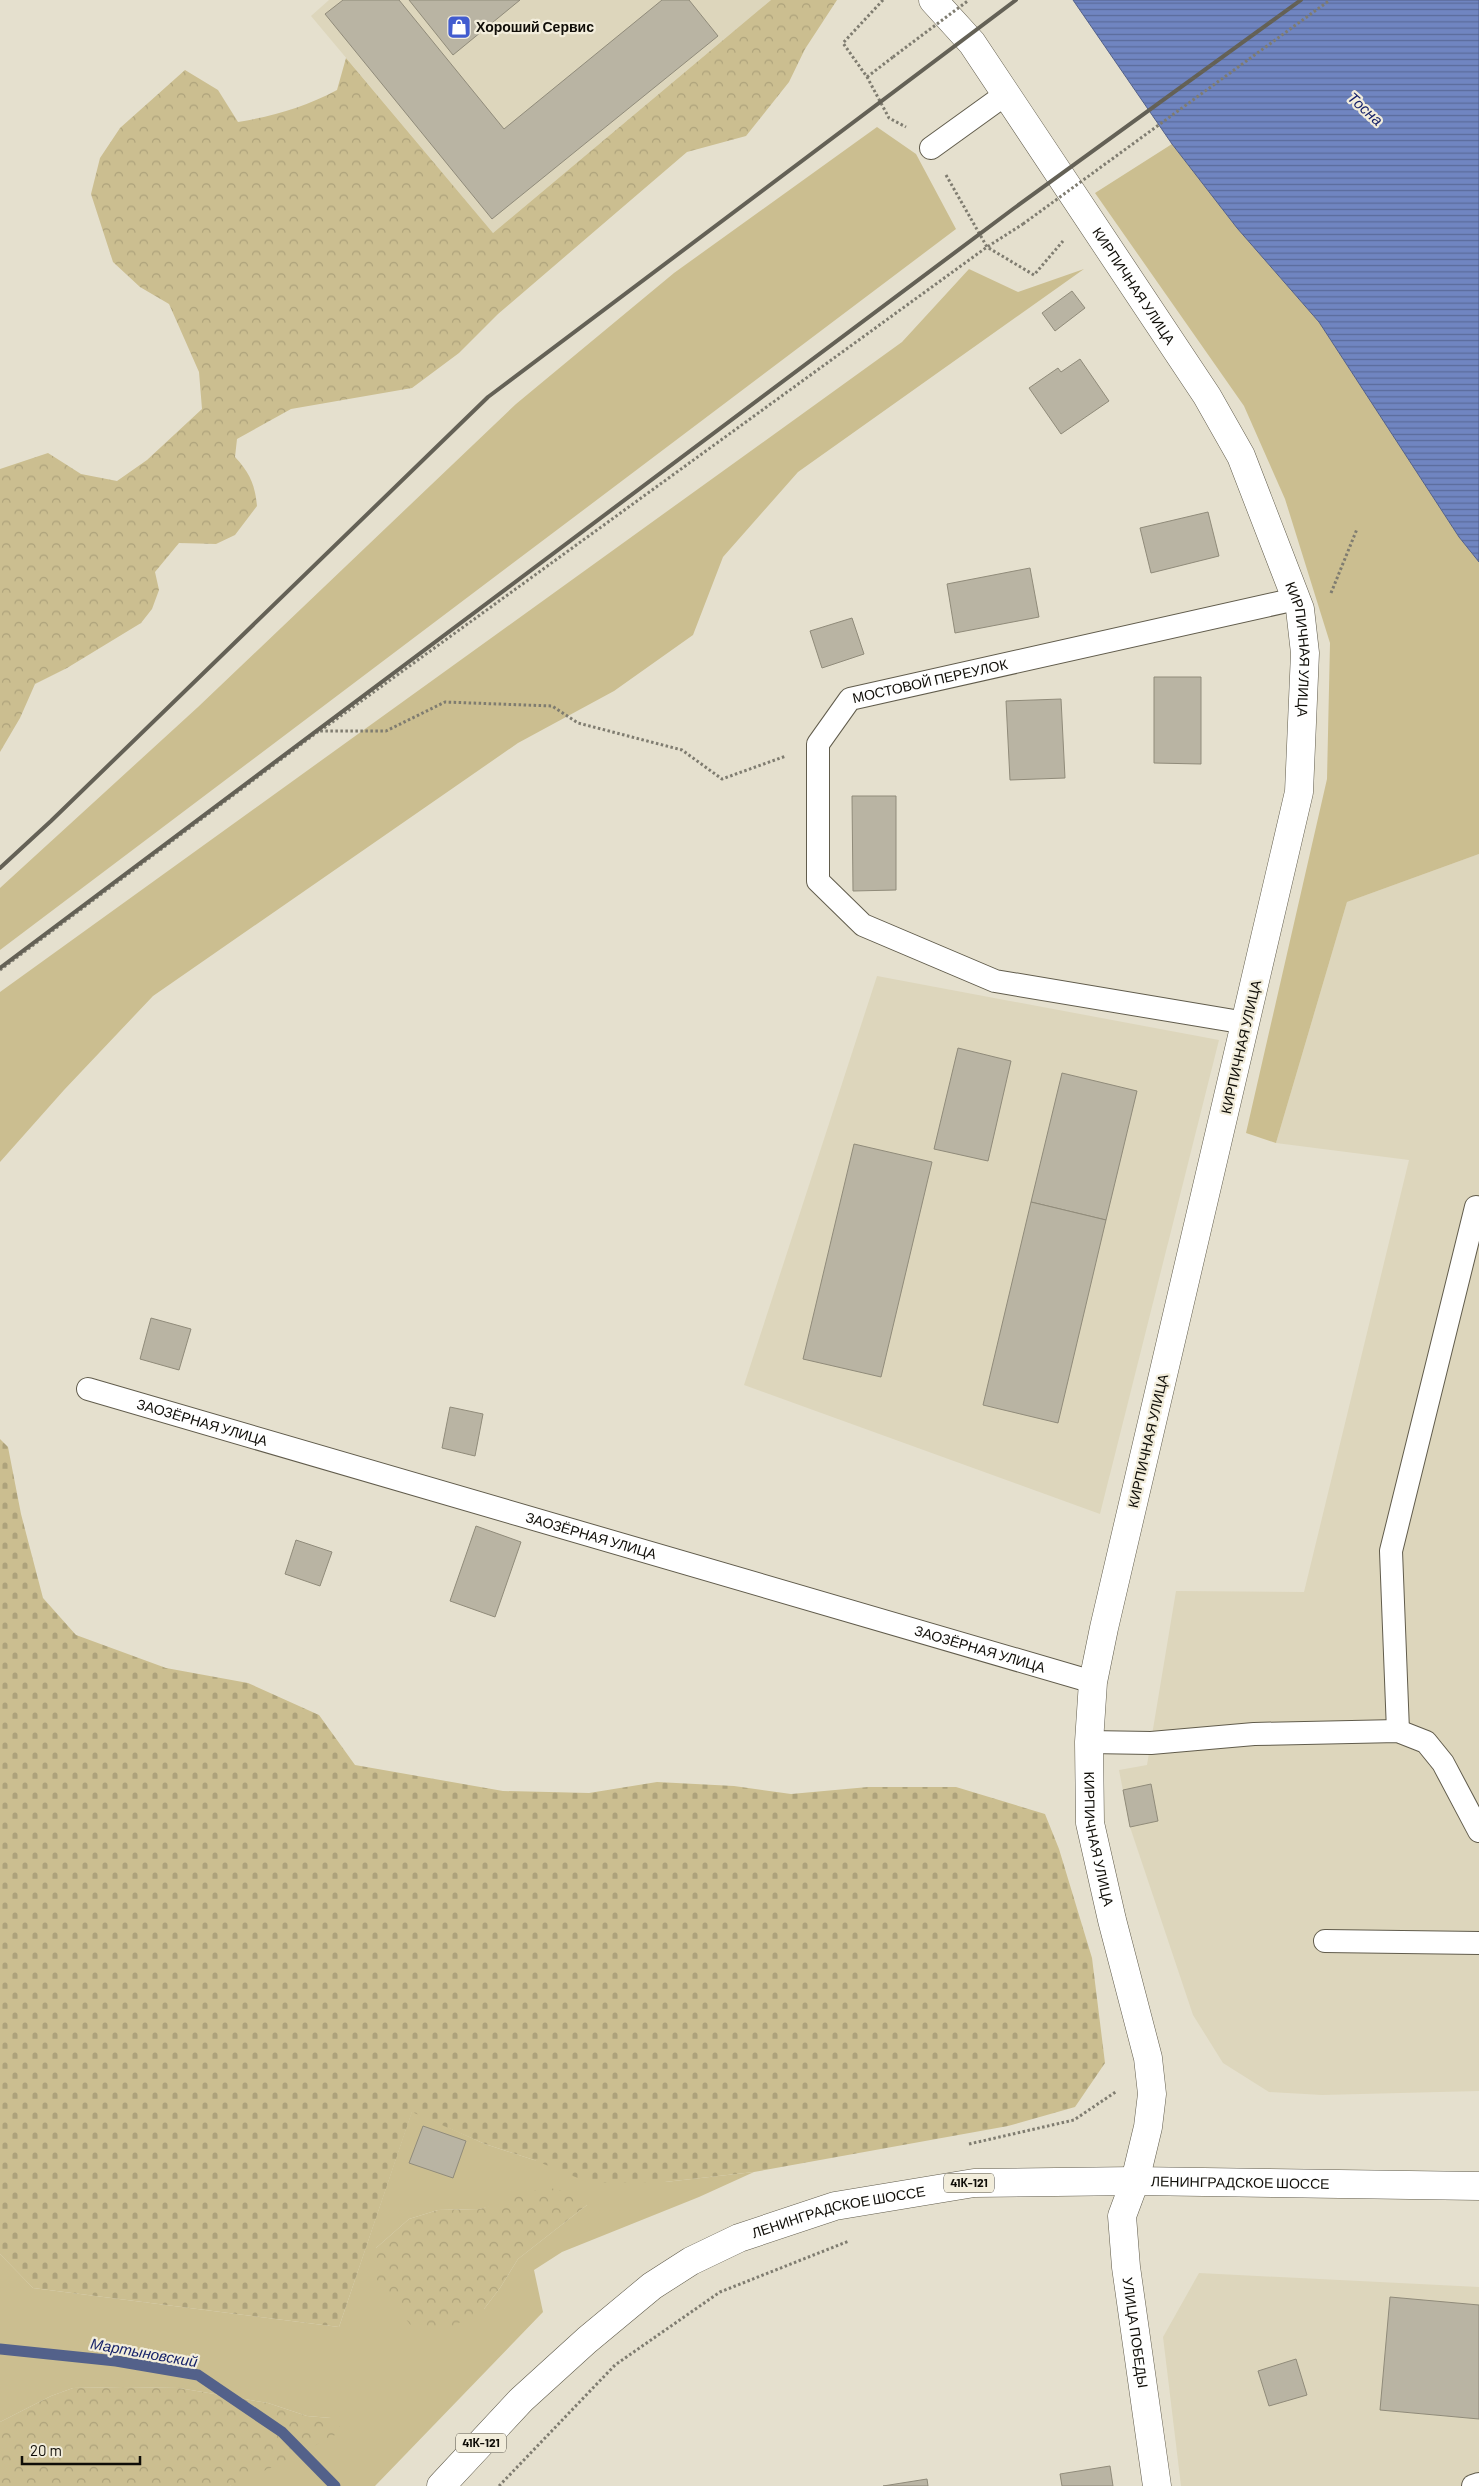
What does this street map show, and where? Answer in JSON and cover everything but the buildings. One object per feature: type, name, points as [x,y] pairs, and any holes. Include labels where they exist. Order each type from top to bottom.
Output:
[{"type":"street","name":"КИРПИЧНАЯ УЛИЦА","points":[[933,0],[972,44],[1207,396],[1241,456],[1300,609],[1305,653],[1299,792],[1104,1628],[1094,1682],[1089,1742],[1090,1822],[1112,1920],[1148,2058],[1152,2094],[1148,2127],[1135,2181]]},
{"type":"street","name":"ЛЕНИНГРАДСКОЕ ШОССЕ","points":[[441,2486],[521,2400],[587,2340],[645,2292],[691,2261],[739,2238],[835,2206],[974,2183],[1135,2181],[1479,2186]]},
{"type":"street","name":"УЛИЦА ПОБЕДЫ","points":[[1135,2181],[1122,2216],[1126,2267],[1157,2486]]},
{"type":"lane","points":[[932,148],[1006,94]]},
{"type":"lane","name":"МОСТОВОЙ ПЕРЕУЛОК","points":[[818,744],[850,699],[1296,600]]},
{"type":"lane","points":[[818,744],[818,881],[862,925],[995,981],[1246,1023]]},
{"type":"lane","points":[[1398,1732],[1391,1551],[1476,1207]]},
{"type":"lane","name":"ЗАОЗЁРНАЯ УЛИЦА","points":[[88,1389],[1094,1682]]},
{"type":"lane","points":[[1089,1742],[1151,1743],[1254,1734],[1398,1732],[1426,1742],[1443,1763],[1479,1831]]},
{"type":"lane","points":[[1324,1941],[1479,1943]]},
{"type":"lane","points":[[1473,2486],[1479,2484]]},
{"type":"path","points":[[883,0],[843,43],[867,77],[889,118],[912,130]]},
{"type":"path","points":[[867,77],[969,0]]},
{"type":"path","points":[[0,970],[319,732],[988,247],[1024,224],[1330,0]]},
{"type":"path","points":[[943,169],[988,247],[1034,274],[1086,215]]},
{"type":"path","points":[[319,732],[386,731],[445,702],[552,706],[578,723],[682,750],[722,779],[818,744]]},
{"type":"path","points":[[969,2144],[1074,2120],[1113,2096],[1148,2058]]},
{"type":"path","points":[[499,2486],[615,2366],[712,2298],[737,2285],[842,2243],[852,2241]]},
{"type":"shaded area","points":[[329,0],[771,0],[493,233],[311,16]]},
{"type":"shaded area","points":[[1479,854],[1479,2091],[1322,2095],[1269,2092],[1223,2063],[1193,2015],[1130,1827],[1119,1770],[1147,1765],[1176,1591],[1304,1592],[1409,1160],[1276,1143],[1347,902]]},
{"type":"shaded area","points":[[877,976],[1219,1040],[1100,1514],[744,1385]]},
{"type":"shaded area","points":[[1199,2273],[1479,2287],[1479,2486],[1181,2486],[1163,2337]]},
{"type":"green space","points":[[771,0],[837,0],[805,49],[789,82],[746,136],[687,152],[498,314],[459,353],[412,388],[291,409],[237,439],[235,457],[251,480],[257,506],[235,535],[216,544],[179,543],[155,572],[159,590],[152,609],[141,623],[67,668],[35,684],[20,718],[0,752],[0,469],[48,453],[81,474],[117,481],[147,460],[202,409],[199,372],[169,304],[140,287],[113,262],[91,194],[100,158],[120,128],[185,70],[218,90],[238,122],[289,110],[337,90],[346,58],[493,233]]},
{"type":"green space","points":[[877,127],[916,154],[956,229],[0,950],[0,888],[198,707],[516,404],[674,273]]},
{"type":"green space","points":[[1172,144],[1237,228],[1319,322],[1459,537],[1479,562],[1479,854],[1347,902],[1276,1143],[1246,1133],[1327,779],[1330,643],[1285,499],[1244,406],[1095,193]]},
{"type":"green space","points":[[969,269],[1018,292],[1084,269],[798,472],[723,557],[693,635],[614,691],[518,743],[153,996],[64,1090],[0,1162],[0,992],[902,342]]},
{"type":"green space","points":[[0,1439],[8,1447],[21,1514],[43,1598],[76,1635],[166,1668],[248,1683],[319,1715],[355,1765],[503,1791],[589,1793],[657,1782],[734,1786],[791,1794],[868,1787],[956,1787],[1045,1814],[1059,1849],[1092,1958],[1105,2063],[1075,2107],[1008,2126],[754,2172],[665,2182],[590,2183],[534,2160],[485,2144],[412,2112],[339,2327],[33,2288],[0,2254]]},
{"type":"green space","points":[[412,2111],[485,2144],[534,2160],[665,2182],[754,2172],[699,2197],[562,2252],[534,2270],[543,2312],[375,2486],[230,2486],[331,2418],[307,2416],[268,2403],[179,2388],[73,2388],[51,2396],[0,2422],[0,2254],[33,2288],[339,2327]],"holes":[[[506,2202],[587,2205],[518,2259],[484,2309],[376,2248],[409,2219],[438,2210],[480,2209]]]},
{"type":"green space","points":[[545,2187],[569,2192],[587,2205],[518,2259],[484,2309],[448,2329],[413,2328],[377,2284],[376,2248],[409,2219],[438,2210],[480,2209]]},
{"type":"green space","points":[[73,2388],[179,2388],[268,2403],[307,2416],[331,2418],[340,2427],[335,2435],[275,2466],[230,2486],[0,2486],[0,2422],[51,2396]]},
{"type":"water","name":"Тосна","points":[[1073,0],[1479,0],[1479,562],[1459,537],[1319,322],[1237,228],[1172,144]]},
{"type":"waterway","name":"Мартыновский","points":[[0,2349],[116,2361],[198,2375],[282,2432],[335,2486]]},
{"type":"railway","points":[[0,868],[51,821],[488,397],[1016,0]]},
{"type":"railway","points":[[0,968],[1013,209],[1301,0]]},
{"type":"place","name":"Хороший Сервис","points":[[459,27]]}]
